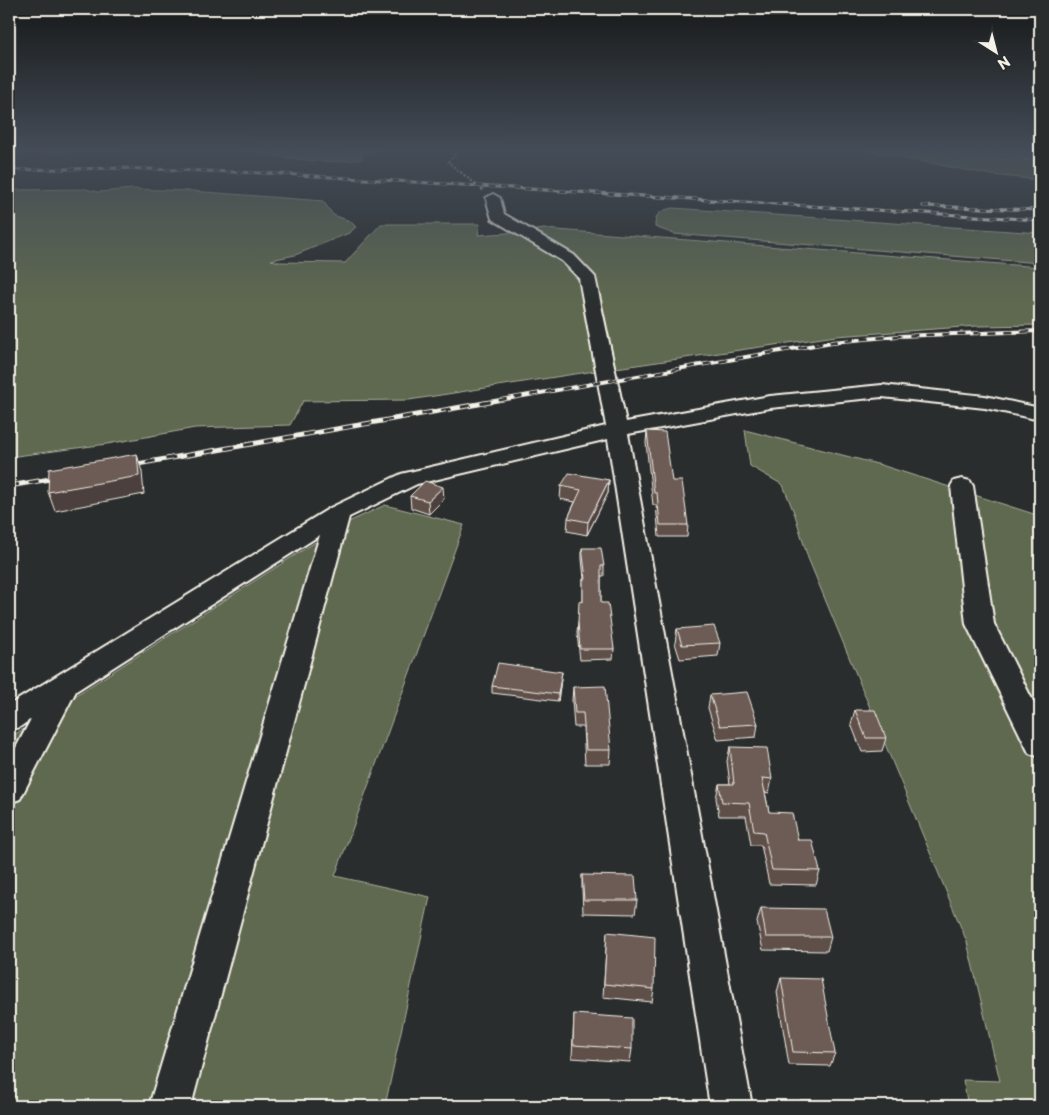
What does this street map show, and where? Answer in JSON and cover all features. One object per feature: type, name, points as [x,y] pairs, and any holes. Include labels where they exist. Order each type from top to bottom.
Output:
[{"type":"street","points":[[495,201],[497,216],[568,258],[587,277],[617,430],[731,1106]]},
{"type":"street","points":[[9,719],[338,513],[409,478],[617,430],[770,402],[882,391],[986,402],[1040,414]]},
{"type":"street","points":[[962,486],[980,624],[1040,745]]},
{"type":"street","points":[[170,1106],[338,513]]},
{"type":"street","points":[[9,790],[66,683]]},
{"type":"green space","points":[[9,201],[323,201],[333,215],[350,221],[356,227],[349,233],[295,255],[271,260],[279,262],[345,263],[381,224],[480,224],[478,235],[544,229],[1040,267],[1040,325],[977,326],[836,336],[409,400],[303,401],[290,425],[195,428],[107,444],[9,457]]},
{"type":"green space","points":[[672,208],[1040,233],[1040,263],[674,234],[655,227],[659,213]]},
{"type":"green space","points":[[745,430],[881,465],[1040,516],[1040,1106],[968,1106],[963,1080],[1000,1081],[967,942],[808,558],[795,515],[783,485],[750,466]]},
{"type":"green space","points":[[385,505],[464,525],[335,876],[430,897],[385,1106],[9,1106],[9,738],[342,525]]},
{"type":"building","points":[[647,431],[665,432],[672,481],[682,481],[688,525],[660,525],[657,493],[654,493]]},
{"type":"building","points":[[137,454],[139,476],[48,492],[49,469]]},
{"type":"building","points":[[569,473],[609,480],[588,522],[568,518],[581,490],[561,486]]},
{"type":"building","points":[[425,481],[443,487],[428,501],[410,496]]},
{"type":"building","points":[[582,548],[601,548],[604,566],[601,566],[601,603],[608,603],[614,649],[580,649],[579,601],[583,602],[583,579],[586,579]]},
{"type":"building","points":[[714,626],[720,643],[682,645],[677,629]]},
{"type":"building","points":[[498,663],[562,672],[558,694],[492,686]]},
{"type":"building","points":[[605,686],[611,750],[586,750],[583,713],[575,713],[573,687]]},
{"type":"building","points":[[747,692],[758,724],[720,726],[710,695]]},
{"type":"building","points":[[855,710],[875,710],[886,738],[866,738]]},
{"type":"building","points":[[730,747],[767,748],[772,779],[762,778],[769,812],[792,813],[798,840],[812,840],[820,871],[772,870],[764,832],[754,831],[749,803],[722,802],[719,784],[734,784]]},
{"type":"building","points":[[582,875],[635,876],[637,900],[584,900]]},
{"type":"building","points":[[761,908],[824,909],[831,937],[766,937]]},
{"type":"building","points":[[607,932],[655,937],[654,989],[604,984]]},
{"type":"building","points":[[781,978],[821,979],[835,1053],[793,1052]]},
{"type":"building","points":[[574,1014],[632,1018],[632,1049],[573,1045]]},
{"type":"building","points":[[800,1100],[831,1100],[832,1106],[801,1106]]},
{"type":"railway","points":[[727,201],[1040,220]]},
{"type":"railway","points":[[923,206],[1040,210]]},
{"type":"railway","points":[[483,403],[832,342],[898,336],[1040,331]]},
{"type":"railway","points":[[126,466],[490,402]]},
{"type":"railway","points":[[9,486],[62,477]]}]
